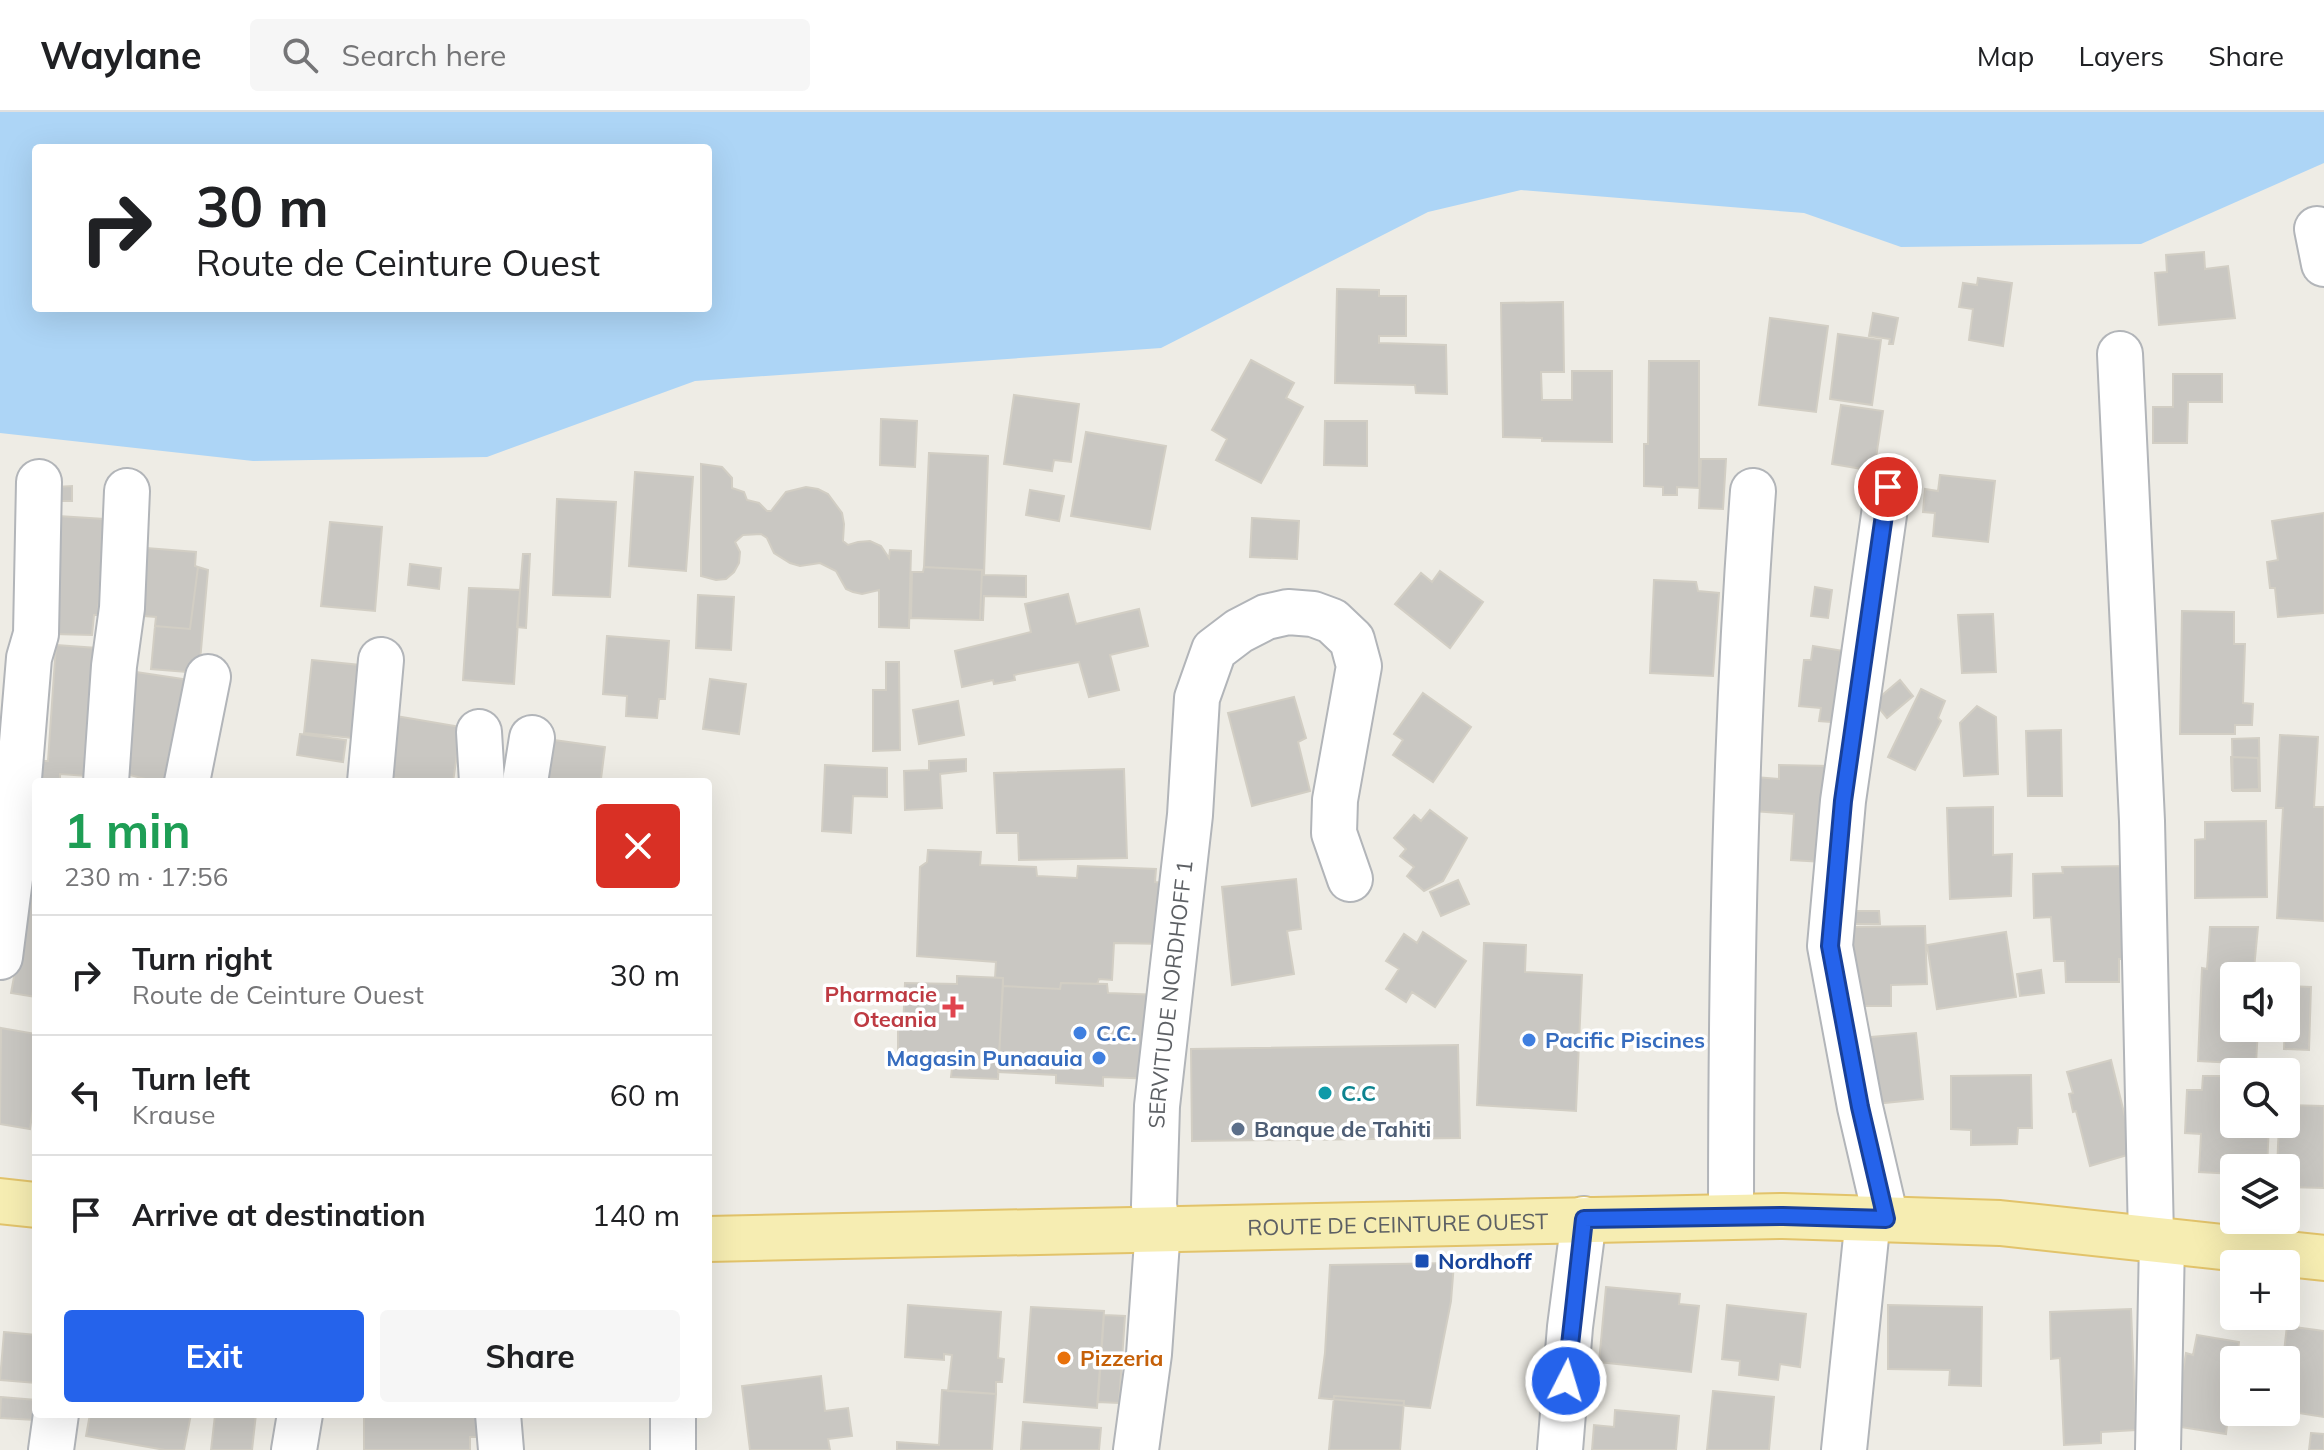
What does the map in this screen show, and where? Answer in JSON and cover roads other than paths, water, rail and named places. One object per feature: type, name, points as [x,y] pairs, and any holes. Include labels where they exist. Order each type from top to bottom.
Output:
[{"type":"main road","points":[[0,1201],[32,1205]]},
{"type":"main road","name":"ROUTE DE CEINTURE OUEST","points":[[712,1239],[1731,1216],[2000,1223],[2324,1258]]},
{"type":"street","points":[[2120,354],[2163,1240]]},
{"type":"street","points":[[0,957],[12,863],[29,658],[36,634],[39,482]]},
{"type":"street","points":[[1844,1450],[1877,1218],[1830,946],[1843,801],[1888,487]]},
{"type":"street","points":[[106,778],[114,666],[122,608],[127,491]]},
{"type":"street","points":[[1731,1216],[1734,899],[1744,620],[1753,491]]},
{"type":"street","name":"SERVITUDE NORDHOFF 1","points":[[1136,1450],[1149,1354],[1158,1228],[1154,1205],[1157,1106],[1190,815],[1197,698],[1214,650],[1239,631],[1266,617],[1288,612],[1313,614],[1332,621],[1352,640],[1359,666],[1335,800],[1334,833],[1350,879]]},
{"type":"street","points":[[2156,639],[2166,1119],[2158,1450]]},
{"type":"street","points":[[370,778],[381,660]]},
{"type":"street","points":[[188,778],[208,677]]},
{"type":"street","points":[[479,732],[482,778]]},
{"type":"street","points":[[526,778],[532,738]]},
{"type":"street","points":[[1560,1450],[1570,1327],[1584,1219]]},
{"type":"street","points":[[51,1450],[55,1418]]},
{"type":"street","points":[[294,1450],[299,1418]]},
{"type":"street","points":[[498,1418],[501,1450]]},
{"type":"street","points":[[673,1418],[673,1450]]},
{"type":"water","points":[[0,112],[2324,112],[2324,163],[2141,244],[1901,247],[1804,213],[1521,190],[1428,212],[1161,348],[695,381],[487,457],[253,461],[0,433]]},
{"type":"place","name":"Pharmacie Oteania","points":[[953,1007]]},
{"type":"place","name":"C.C.","points":[[1080,1033]]},
{"type":"place","name":"Pacific Piscines","points":[[1529,1040]]},
{"type":"place","name":"Magasin Punaauia","points":[[1099,1058]]},
{"type":"place","name":"C.C","points":[[1325,1093]]},
{"type":"place","name":"Banque de Tahiti","points":[[1238,1129]]},
{"type":"place","name":"Nordhoff","points":[[1422,1261]]},
{"type":"place","name":"Pizzeria","points":[[1064,1358]]}]
